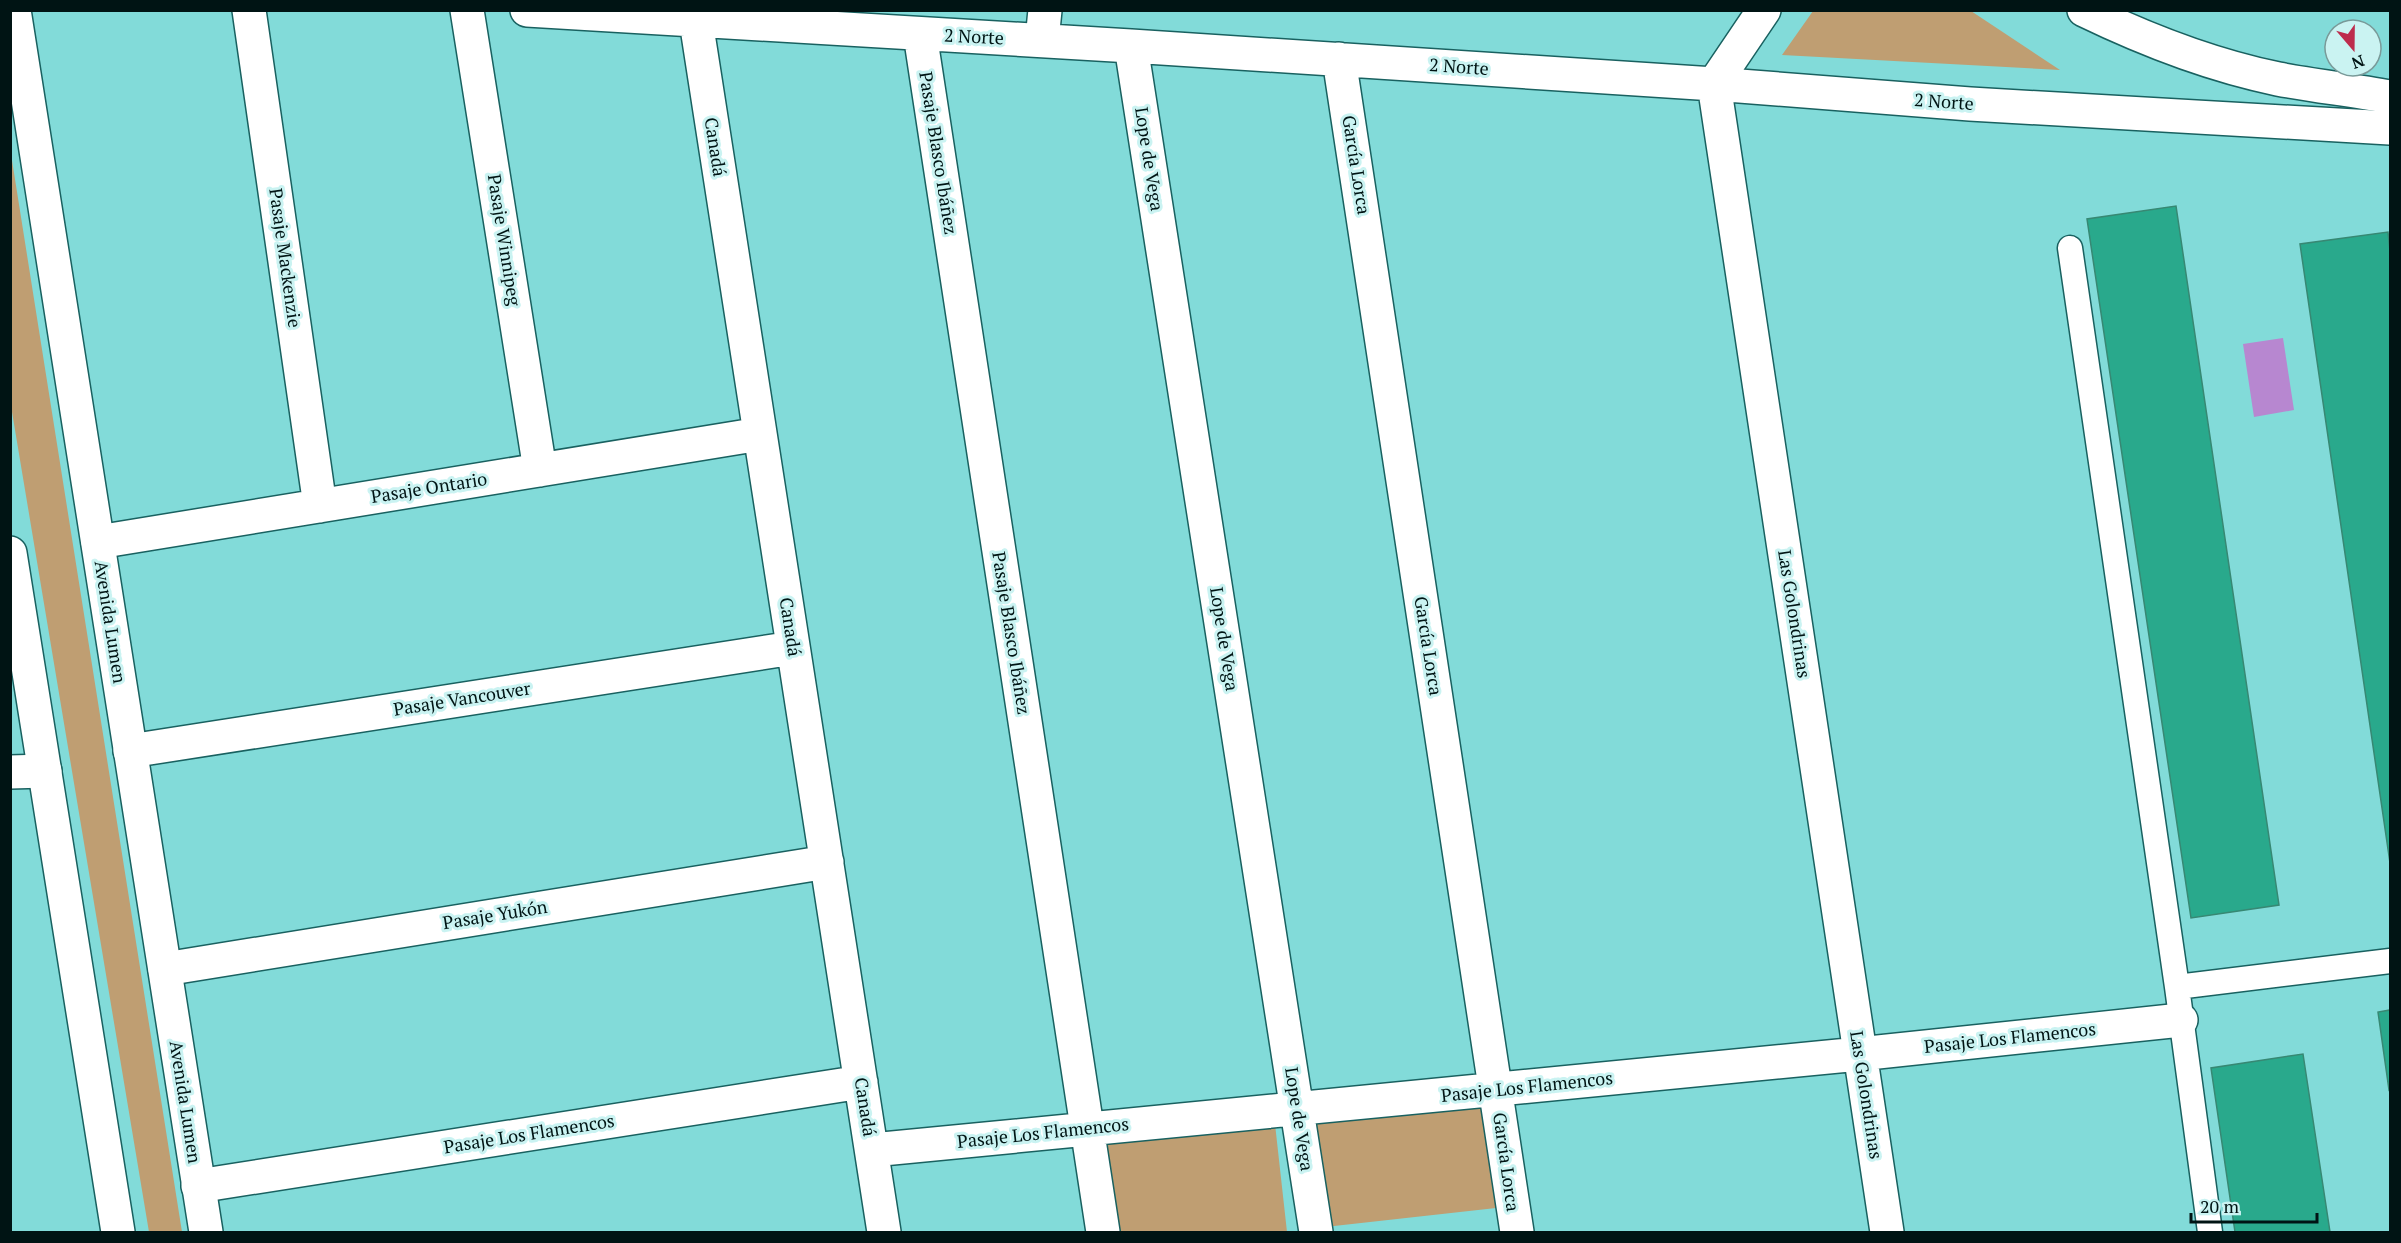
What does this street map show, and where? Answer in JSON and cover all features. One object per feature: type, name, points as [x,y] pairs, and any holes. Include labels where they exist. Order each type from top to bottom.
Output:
[{"type":"street","name":"Avenida Lumen","points":[[14,10],[17,68],[98,542],[206,1233]]},
{"type":"street","name":"Pasaje Mackenzie","points":[[249,10],[320,506]]},
{"type":"street","name":"Pasaje Winnipeg","points":[[467,10],[540,470]]},
{"type":"street","name":"2 Norte","points":[[527,10],[627,14],[696,21],[833,19],[920,34],[1044,25],[1131,46],[1714,84],[1970,104],[2391,129]]},
{"type":"street","points":[[1714,84],[1764,10]]},
{"type":"street","points":[[2084,10],[2168,48],[2216,63],[2277,79],[2391,97]]},
{"type":"street","name":"Canadá","points":[[696,21],[884,1233]]},
{"type":"street","name":"Pasaje Blasco Ibáñez","points":[[920,34],[1103,1233]]},
{"type":"street","name":"Lope de Vega","points":[[1131,46],[1316,1233]]},
{"type":"street","name":"García Lorca","points":[[1340,59],[1517,1233]]},
{"type":"street","name":"Las Golondrinas","points":[[1714,84],[1887,1233]]},
{"type":"street","name":"Pasaje Ontario","points":[[98,542],[760,434]]},
{"type":"street","points":[[10,553],[117,1233]]},
{"type":"street","name":"Pasaje Vancouver","points":[[130,751],[793,648]]},
{"type":"street","points":[[10,772],[45,771]]},
{"type":"street","name":"Pasaje Yukón","points":[[165,969],[826,862]]},
{"type":"street","name":"Pasaje Los Flamencos","points":[[872,1150],[1859,1054],[2181,1020]]},
{"type":"street","name":"Pasaje Los Flamencos","points":[[198,1186],[861,1082]]},
{"type":"lane","points":[[2070,248],[2177,987],[2210,1233]]},
{"type":"lane","points":[[2177,987],[2391,961]]},
{"type":"shaded area","points":[[1813,11],[1971,11],[2060,70],[1782,55]]},
{"type":"shaded area","points":[[11,154],[182,1232],[149,1232],[11,406]]},
{"type":"shaded area","points":[[2283,338],[2294,410],[2254,417],[2243,344]]},
{"type":"shaded area","points":[[1484,1098],[1496,1208],[1325,1227],[1313,1117]]},
{"type":"shaded area","points":[[1275,1124],[1287,1232],[1114,1232],[1104,1143]]},
{"type":"building","points":[[2176,206],[2279,905],[2191,918],[2087,219]]},
{"type":"building","points":[[2388,232],[2390,251],[2390,863],[2300,244]]},
{"type":"building","points":[[2390,1010],[2390,1089],[2389,1090],[2378,1012]]},
{"type":"building","points":[[2303,1054],[2330,1232],[2235,1232],[2211,1068]]}]
